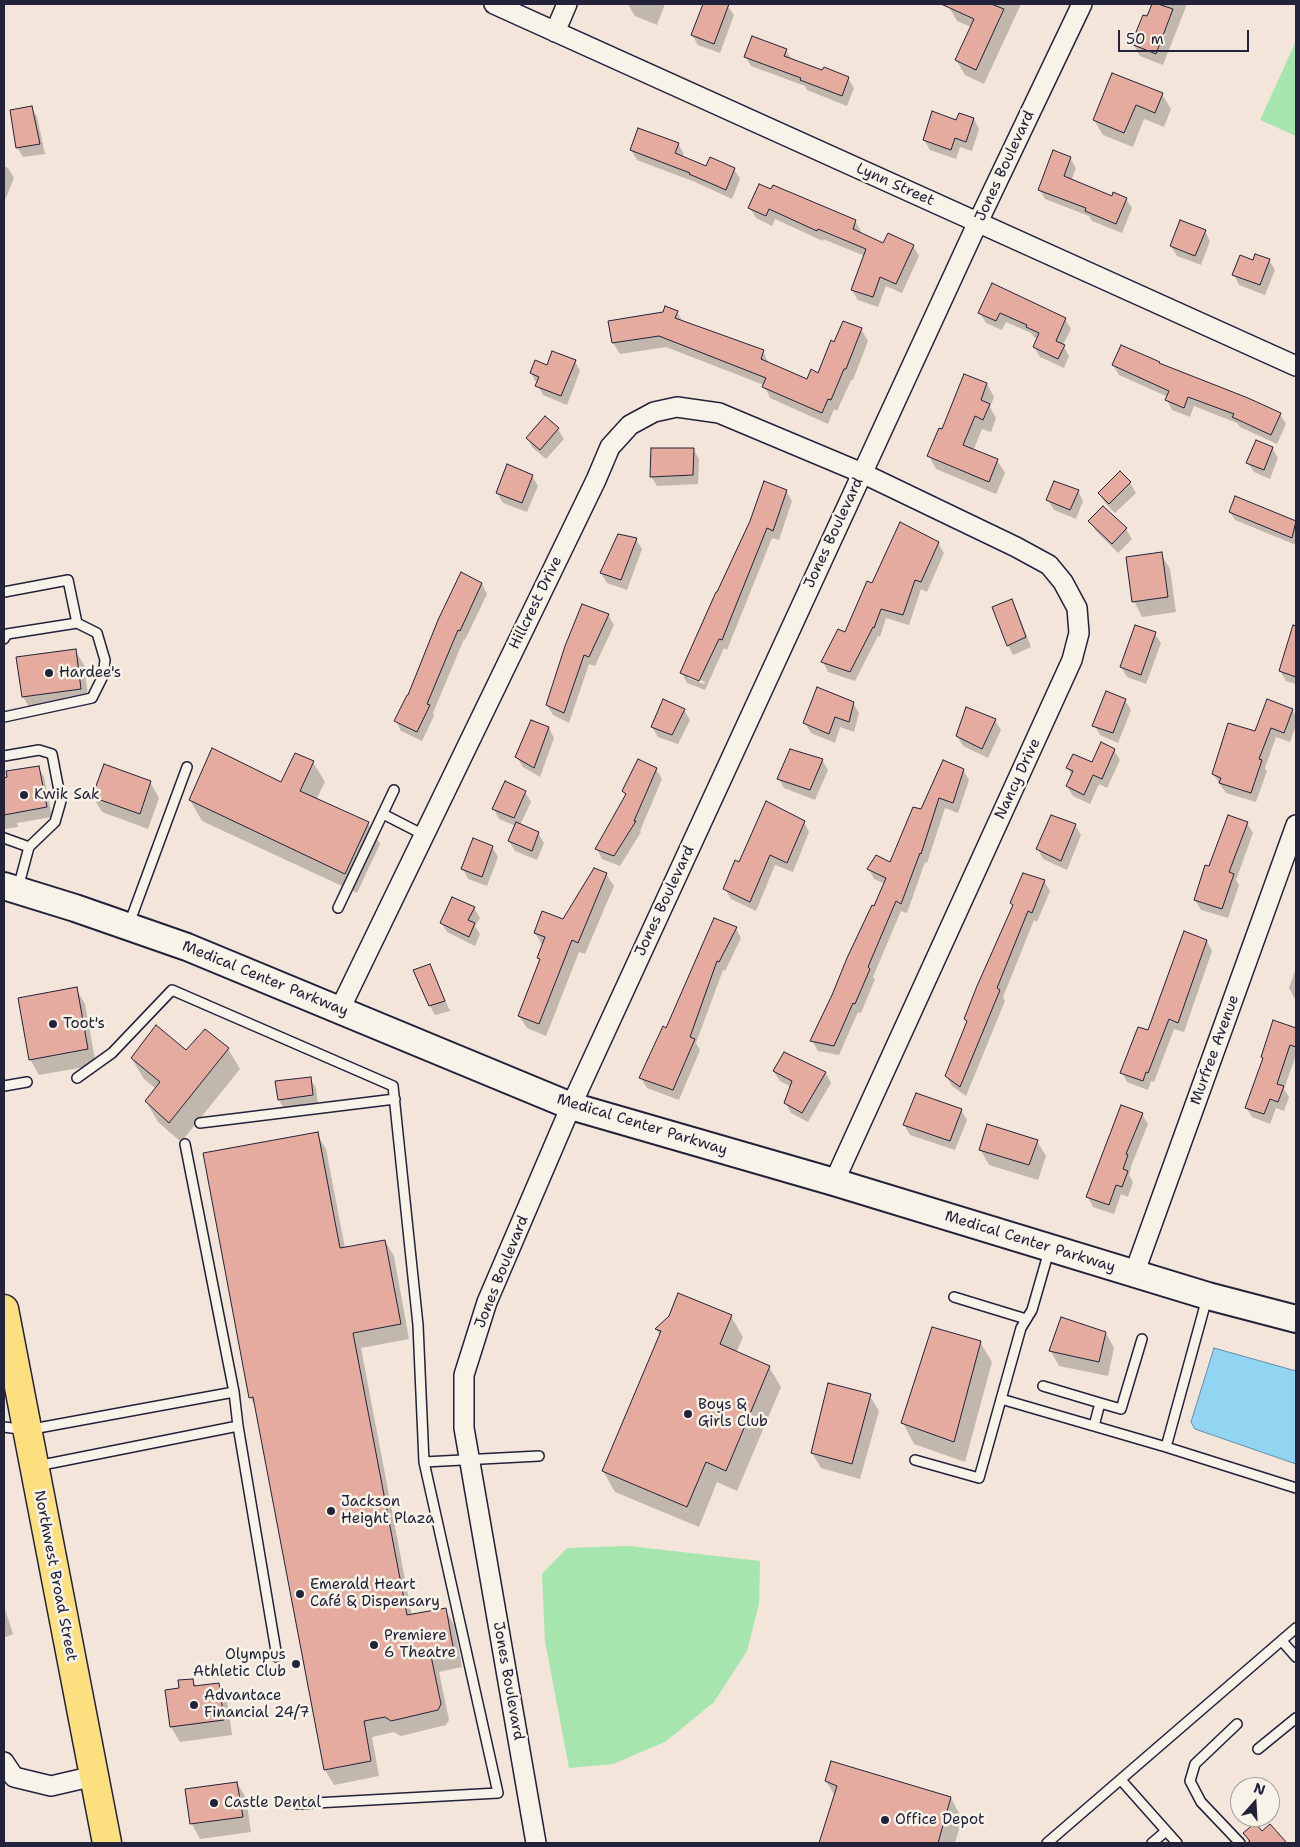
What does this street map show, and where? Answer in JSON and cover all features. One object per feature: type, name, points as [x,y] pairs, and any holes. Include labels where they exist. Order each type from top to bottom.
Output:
[{"type":"main road","name":"Medical Center Parkway","points":[[10,888],[187,947],[571,1106],[834,1182],[1208,1296],[1296,1320]]},
{"type":"main road","name":"Northwest Broad Street","points":[[4,1309],[16,1428],[34,1467],[107,1843]]},
{"type":"street","name":"Lynn Street","points":[[494,4],[1296,366]]},
{"type":"street","points":[[555,32],[567,4]]},
{"type":"street","name":"Jones Boulevard","points":[[536,1843],[464,1428],[464,1374],[487,1302],[571,1106],[978,222],[1082,4]]},
{"type":"street","name":"Hillcrest Drive","points":[[340,1009],[588,498],[610,448],[630,425],[654,412],[677,407],[719,413],[862,473]]},
{"type":"street","name":"Nancy Drive","points":[[834,1182],[1072,660],[1079,633],[1077,608],[1063,582],[1049,565],[1016,547],[862,473]]},
{"type":"street","name":"Murfree Avenue","points":[[1134,1274],[1296,825]]},
{"type":"street","points":[[4,1762],[14,1777],[51,1786],[94,1776]]},
{"type":"lane","points":[[4,592],[68,580],[77,623]]},
{"type":"lane","points":[[4,639],[8,634],[77,623],[97,633],[105,660],[103,676],[92,698],[4,718]]},
{"type":"lane","points":[[4,756],[39,750],[52,754],[61,801],[54,822],[29,846],[10,888]]},
{"type":"lane","points":[[128,926],[187,767]]},
{"type":"lane","points":[[338,908],[394,790]]},
{"type":"lane","points":[[383,814],[424,835]]},
{"type":"lane","points":[[4,838],[29,846]]},
{"type":"lane","points":[[77,1078],[112,1053],[172,990],[393,1086],[418,1325],[424,1462],[498,1794],[297,1804]]},
{"type":"lane","points":[[4,1086],[27,1082]]},
{"type":"lane","points":[[200,1123],[395,1099]]},
{"type":"lane","points":[[185,1144],[234,1392],[277,1657]]},
{"type":"lane","points":[[914,1460],[979,1478],[1021,1328],[1032,1310],[1050,1248]]},
{"type":"lane","points":[[1166,1447],[1208,1296]]},
{"type":"lane","points":[[954,1297],[1026,1319]]},
{"type":"lane","points":[[1043,1386],[1121,1409],[1142,1339]]},
{"type":"lane","points":[[16,1428],[234,1392]]},
{"type":"lane","points":[[1001,1399],[1166,1447],[1296,1488]]},
{"type":"lane","points":[[1094,1426],[1100,1403]]},
{"type":"lane","points":[[34,1467],[238,1426]]},
{"type":"lane","points":[[424,1462],[539,1456]]},
{"type":"lane","points":[[1047,1843],[1296,1628]]},
{"type":"lane","points":[[1282,1640],[1296,1657]]},
{"type":"lane","points":[[1258,1749],[1296,1718]]},
{"type":"lane","points":[[1236,1724],[1195,1764],[1190,1781],[1201,1802],[1240,1843]]},
{"type":"lane","points":[[1121,1780],[1177,1843]]},
{"type":"lane","points":[[1152,1843],[1166,1831]]},
{"type":"green space","points":[[1296,41],[1296,136],[1260,120]]},
{"type":"green space","points":[[629,1546],[760,1561],[759,1604],[747,1651],[714,1702],[665,1742],[613,1764],[569,1768],[545,1641],[542,1574],[567,1548]]},
{"type":"water","points":[[1214,1348],[1296,1371],[1296,1464],[1195,1429],[1191,1422]]},
{"type":"building","points":[[703,4],[729,4],[714,44],[691,35]]},
{"type":"building","points":[[941,4],[991,4],[1004,9],[976,70],[955,60],[974,19]]},
{"type":"building","points":[[1152,4],[1173,9],[1156,54],[1131,44],[1143,15],[1147,16]]},
{"type":"building","points":[[752,36],[787,49],[784,56],[822,70],[824,67],[849,77],[842,96],[800,80],[801,78],[744,57]]},
{"type":"building","points":[[1112,73],[1163,93],[1155,113],[1136,105],[1124,133],[1093,120]]},
{"type":"building","points":[[32,106],[40,144],[16,148],[10,110]]},
{"type":"building","points":[[932,111],[956,120],[959,113],[974,118],[966,142],[955,138],[951,150],[923,140]]},
{"type":"building","points":[[638,128],[679,143],[675,153],[706,166],[710,157],[735,168],[726,190],[690,173],[630,150]]},
{"type":"building","points":[[1053,150],[1071,157],[1064,176],[1112,196],[1113,192],[1127,198],[1116,224],[1085,211],[1086,208],[1038,190]]},
{"type":"building","points":[[759,184],[771,189],[773,185],[856,220],[853,229],[883,243],[888,233],[914,245],[896,284],[880,277],[873,297],[851,290],[866,249],[818,229],[817,231],[769,209],[766,216],[748,208]]},
{"type":"building","points":[[1180,220],[1206,230],[1195,256],[1170,246]]},
{"type":"building","points":[[1255,254],[1270,259],[1260,285],[1232,275],[1240,255],[1253,260]]},
{"type":"building","points":[[992,283],[1066,318],[1056,341],[1065,345],[1058,359],[1033,347],[1039,333],[1026,327],[1027,325],[1000,313],[996,321],[978,313]]},
{"type":"building","points":[[665,306],[678,311],[675,318],[764,350],[761,359],[807,379],[811,369],[818,373],[831,340],[834,342],[843,321],[862,328],[846,369],[844,369],[831,400],[828,399],[822,413],[762,387],[766,378],[659,336],[612,343],[608,321],[663,312]]},
{"type":"building","points":[[1121,345],[1159,363],[1281,413],[1271,435],[1232,417],[1234,414],[1188,397],[1184,408],[1165,400],[1169,391],[1112,365]]},
{"type":"building","points":[[552,351],[576,360],[561,396],[535,386],[539,377],[530,373],[535,360],[547,365]]},
{"type":"building","points":[[964,374],[987,383],[981,400],[990,404],[983,420],[975,416],[963,445],[998,459],[989,482],[927,456],[939,428],[942,429]]},
{"type":"building","points":[[545,416],[559,428],[540,450],[526,438]]},
{"type":"building","points":[[1256,440],[1273,447],[1264,470],[1246,463]]},
{"type":"building","points":[[651,448],[694,448],[693,475],[650,477]]},
{"type":"building","points":[[507,464],[533,475],[522,503],[496,493]]},
{"type":"building","points":[[1120,471],[1131,482],[1109,504],[1098,493]]},
{"type":"building","points":[[764,481],[787,490],[773,531],[767,528],[722,640],[719,639],[699,681],[680,673],[750,521]]},
{"type":"building","points":[[1054,481],[1079,490],[1070,510],[1046,500]]},
{"type":"building","points":[[1235,496],[1296,521],[1292,538],[1229,512]]},
{"type":"building","points":[[1103,506],[1127,528],[1112,544],[1088,521]]},
{"type":"building","points":[[900,522],[939,542],[921,582],[915,580],[903,615],[881,609],[874,628],[850,672],[821,662],[838,629],[845,632],[867,581],[872,583]]},
{"type":"building","points":[[618,534],[637,538],[621,580],[600,573]]},
{"type":"building","points":[[1162,552],[1168,597],[1132,602],[1126,557]]},
{"type":"building","points":[[461,572],[482,583],[460,631],[458,630],[427,704],[430,705],[417,732],[394,721],[408,695],[438,620]]},
{"type":"building","points":[[1012,599],[1026,637],[1007,646],[992,607]]},
{"type":"building","points":[[582,604],[609,614],[589,657],[584,655],[564,713],[546,705],[565,646]]},
{"type":"building","points":[[1135,625],[1156,632],[1141,675],[1120,667]]},
{"type":"building","points":[[1293,625],[1296,626],[1296,677],[1279,671]]},
{"type":"building","name":"Hardee's","points":[[76,649],[81,689],[22,697],[16,657]]},
{"type":"building","points":[[817,687],[854,702],[849,722],[835,717],[829,734],[803,723]]},
{"type":"building","points":[[1106,691],[1126,699],[1113,733],[1092,726]]},
{"type":"building","points":[[663,699],[685,709],[672,735],[651,727]]},
{"type":"building","points":[[1267,699],[1293,709],[1284,733],[1271,728],[1259,759],[1262,760],[1251,793],[1219,783],[1221,778],[1212,774],[1228,723],[1255,731]]},
{"type":"building","points":[[966,707],[996,719],[982,749],[956,736]]},
{"type":"building","points":[[531,720],[549,727],[534,768],[515,757]]},
{"type":"building","points":[[1101,742],[1115,749],[1102,779],[1093,775],[1084,795],[1066,786],[1073,771],[1066,768],[1073,754],[1092,762]]},
{"type":"building","points":[[212,748],[281,782],[295,753],[314,761],[300,791],[369,822],[345,874],[189,800]]},
{"type":"building","points":[[790,749],[823,759],[810,790],[777,779]]},
{"type":"building","points":[[638,759],[657,768],[634,821],[636,821],[614,856],[595,849],[626,794],[622,791]]},
{"type":"building","points":[[943,760],[964,769],[953,803],[939,798],[921,854],[901,904],[896,901],[868,967],[870,969],[834,1046],[810,1041],[847,958],[886,878],[867,869],[876,855],[890,862],[913,807],[921,809]]},
{"type":"building","points":[[104,764],[151,781],[140,814],[92,797]]},
{"type":"building","points":[[39,766],[47,807],[4,815],[4,778],[7,777],[6,771]]},
{"type":"building","points":[[505,781],[526,791],[514,818],[492,809]]},
{"type":"building","points":[[766,801],[805,821],[787,863],[770,855],[750,902],[723,889],[735,860],[739,862]]},
{"type":"building","points":[[1051,815],[1076,824],[1061,861],[1036,849]]},
{"type":"building","points":[[1228,815],[1248,822],[1229,872],[1234,874],[1222,909],[1194,900],[1205,865],[1209,866]]},
{"type":"building","points":[[516,822],[539,832],[532,851],[508,841]]},
{"type":"building","points":[[473,838],[493,846],[482,877],[461,869]]},
{"type":"building","points":[[594,868],[607,873],[578,943],[572,940],[539,1024],[518,1016],[540,959],[537,958],[545,937],[534,933],[542,911],[563,919]]},
{"type":"building","points":[[1023,873],[1045,880],[1032,913],[1028,911],[997,988],[1000,990],[960,1087],[945,1076],[967,1021],[964,1019],[1013,905],[1010,903]]},
{"type":"building","points":[[452,897],[475,907],[468,920],[475,923],[469,937],[440,923]]},
{"type":"building","points":[[714,918],[737,927],[719,962],[717,961],[690,1037],[695,1039],[673,1090],[639,1078],[663,1026],[666,1028]]},
{"type":"building","points":[[1184,931],[1207,940],[1178,1023],[1169,1019],[1148,1073],[1146,1072],[1143,1081],[1120,1073],[1138,1027],[1148,1030]]},
{"type":"building","points":[[430,964],[445,1001],[429,1006],[413,970]]},
{"type":"building","name":"Toot's","points":[[77,987],[88,1049],[29,1060],[18,998]]},
{"type":"building","points":[[1273,1020],[1296,1028],[1296,1047],[1290,1045],[1277,1084],[1284,1086],[1278,1102],[1270,1099],[1264,1114],[1245,1108],[1263,1058],[1261,1057]]},
{"type":"building","points":[[156,1025],[186,1050],[205,1029],[229,1048],[169,1123],[145,1101],[160,1082],[131,1058]]},
{"type":"building","points":[[784,1052],[826,1072],[802,1113],[784,1103],[792,1081],[773,1071]]},
{"type":"building","points":[[311,1077],[313,1095],[278,1100],[275,1081]]},
{"type":"building","points":[[916,1093],[962,1109],[950,1141],[903,1125]]},
{"type":"building","points":[[1121,1105],[1143,1113],[1126,1154],[1128,1155],[1123,1169],[1128,1171],[1122,1187],[1116,1185],[1109,1205],[1086,1197]]},
{"type":"building","points":[[987,1124],[1038,1140],[1029,1165],[979,1150]]},
{"type":"building","name":"Jackson Height Plaza","points":[[318,1132],[340,1248],[385,1240],[401,1324],[353,1333],[407,1615],[446,1608],[454,1652],[431,1656],[441,1704],[438,1710],[391,1721],[385,1717],[364,1721],[371,1761],[324,1770],[253,1397],[249,1398],[203,1153]]},
{"type":"building","name":"Boys & Girls Club","points":[[678,1293],[732,1315],[720,1344],[770,1366],[726,1471],[706,1462],[687,1507],[602,1471],[661,1331],[655,1329],[669,1316]]},
{"type":"building","points":[[1061,1317],[1106,1332],[1099,1362],[1049,1351]]},
{"type":"building","points":[[932,1327],[981,1341],[954,1442],[901,1423]]},
{"type":"building","points":[[828,1383],[871,1394],[852,1464],[811,1453]]},
{"type":"building","name":"Advantace Financial 24/7","points":[[193,1679],[194,1686],[219,1683],[224,1720],[170,1727],[165,1690],[179,1688],[178,1680]]},
{"type":"building","name":"Office Depot","points":[[831,1761],[951,1797],[938,1843],[819,1843],[837,1786],[825,1781]]},
{"type":"building","name":"Castle Dental","points":[[237,1782],[243,1817],[190,1824],[185,1789]]},
{"type":"building","points":[[1250,1827],[1258,1827],[1262,1831],[1267,1827],[1273,1827],[1287,1843],[1247,1843],[1250,1841],[1243,1833]]},
{"type":"place","name":"Hardee's","points":[[49,673]]},
{"type":"place","name":"Kwik Sak","points":[[24,795]]},
{"type":"place","name":"Toot's","points":[[53,1024]]},
{"type":"place","name":"Boys & Girls Club","points":[[688,1414]]},
{"type":"place","name":"Jackson Height Plaza","points":[[331,1511]]},
{"type":"place","name":"Emerald Heart Café & Dispensary","points":[[300,1594]]},
{"type":"place","name":"Premiere 6 Theatre","points":[[374,1645]]},
{"type":"place","name":"Olympus Athletic Club","points":[[296,1664]]},
{"type":"place","name":"Advantace Financial 24/7","points":[[194,1705]]},
{"type":"place","name":"Castle Dental","points":[[214,1803]]},
{"type":"place","name":"Office Depot","points":[[885,1820]]}]
